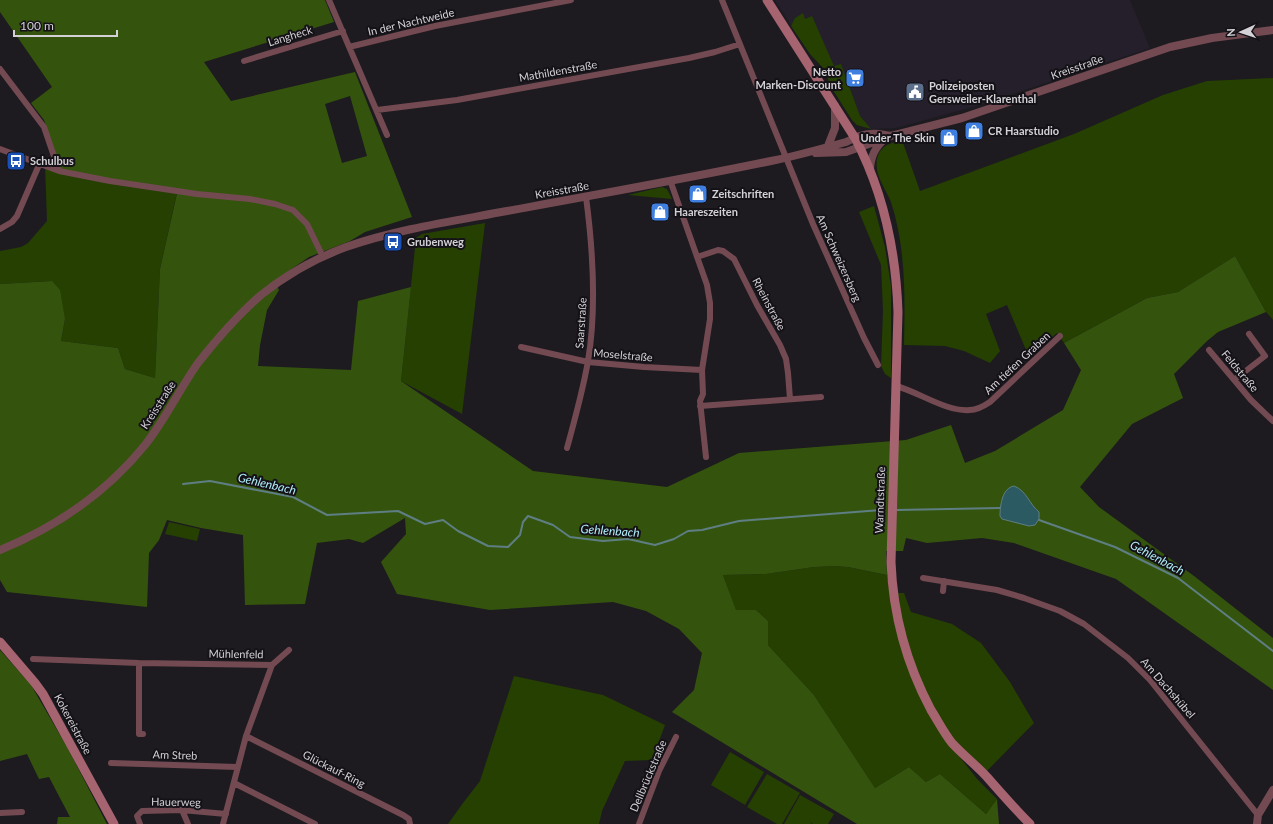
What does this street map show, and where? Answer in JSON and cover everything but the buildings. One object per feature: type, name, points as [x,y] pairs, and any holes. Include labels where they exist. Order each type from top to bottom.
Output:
[{"type":"main road","name":"Warndtstraße","points":[[767,0],[855,138],[870,171],[883,212],[894,264],[898,312],[891,562],[894,601],[902,640],[912,671],[940,726],[952,743],[985,775],[1030,824]]},
{"type":"main road","name":"Kokereistraße","points":[[0,642],[43,694],[114,824]]},
{"type":"street","points":[[329,0],[387,136]]},
{"type":"street","name":"In der Nachtweide","points":[[349,47],[435,26],[571,0]]},
{"type":"street","name":"Am Schweizersberg","points":[[722,0],[785,158],[864,338],[878,365]]},
{"type":"street","name":"Kreisstraße","points":[[807,153],[846,152],[890,136],[962,118],[1170,47],[1212,38],[1273,30]]},
{"type":"street","name":"Langheck","points":[[244,61],[343,31]]},
{"type":"street","name":"Mathildenstraße","points":[[377,110],[457,100],[689,58],[716,52],[740,44]]},
{"type":"street","points":[[0,69],[44,127],[58,171]]},
{"type":"street","points":[[828,146],[835,128],[835,106]]},
{"type":"street","name":"Kreisstraße","points":[[0,550],[20,542],[54,523],[80,507],[107,485],[146,444],[198,364],[240,314],[263,294],[288,277],[323,257],[384,236],[785,158],[870,134],[890,136]]},
{"type":"street","points":[[870,171],[871,162],[875,151],[881,142],[890,136]]},
{"type":"street","points":[[0,149],[58,171],[110,181],[197,194],[250,199],[275,204],[293,210],[307,224],[323,257]]},
{"type":"street","points":[[0,229],[12,222],[17,216],[39,164]]},
{"type":"street","points":[[670,180],[707,285],[710,303],[710,319],[702,370],[703,394],[700,401],[706,457]]},
{"type":"street","name":"Saarstraße","points":[[568,448],[588,362],[593,299],[586,197]]},
{"type":"street","name":"Rheinstraße","points":[[697,257],[718,250],[723,251],[734,259],[786,359],[790,399]]},
{"type":"street","points":[[1234,380],[1265,356],[1250,334]]},
{"type":"street","name":"Am tiefen Graben","points":[[896,386],[907,389],[950,408],[970,410],[981,407],[990,402],[1060,336]]},
{"type":"street","name":"Moselstraße","points":[[521,347],[588,362],[702,370]]},
{"type":"street","name":"Feldstraße","points":[[1209,350],[1234,380],[1273,421]]},
{"type":"street","points":[[700,406],[821,397]]},
{"type":"street","name":"Am Dachshübel","points":[[923,578],[997,590],[1060,611],[1084,624],[1128,658],[1150,680],[1258,815]]},
{"type":"street","points":[[943,591],[944,581]]},
{"type":"street","points":[[272,665],[289,650]]},
{"type":"street","name":"Mühlenfeld","points":[[32,659],[139,663],[272,665],[246,736],[223,824]]},
{"type":"street","points":[[139,663],[139,734],[143,734]]},
{"type":"street","name":"Glückauf-Ring","points":[[246,736],[403,815],[409,819],[410,824]]},
{"type":"street","name":"Dellbrückstraße","points":[[639,824],[659,771],[676,737]]},
{"type":"street","name":"Am Streb","points":[[111,763],[237,767]]},
{"type":"street","points":[[234,783],[315,824]]},
{"type":"street","points":[[1257,824],[1258,815],[1273,790]]},
{"type":"street","points":[[182,810],[188,824]]},
{"type":"street","name":"Hauerweg","points":[[140,824],[137,816],[142,811],[182,810],[226,814]]},
{"type":"street","points":[[0,813],[22,812]]},
{"type":"shaded area","points":[[775,0],[1130,0],[1150,48],[980,105],[896,128],[871,129],[857,125],[852,120],[831,87],[824,69],[806,49]]},
{"type":"green space","points":[[0,0],[325,0],[334,22],[204,62],[231,101],[355,72],[412,217],[365,232],[350,241],[309,257],[274,281],[279,290],[267,310],[260,345],[258,366],[351,370],[358,301],[411,287],[401,381],[533,471],[667,487],[739,453],[906,440],[951,425],[965,463],[995,451],[1063,410],[1081,370],[1064,343],[1147,298],[1178,292],[1235,256],[1266,312],[1218,332],[1207,341],[1174,374],[1183,398],[1132,424],[1080,487],[1099,507],[1194,576],[1273,638],[1273,690],[1116,579],[1014,543],[982,538],[927,543],[906,538],[903,551],[886,551],[887,575],[848,567],[835,566],[814,567],[766,574],[723,575],[736,610],[756,610],[768,621],[768,645],[814,695],[875,788],[909,767],[926,782],[940,774],[986,814],[997,799],[999,824],[857,824],[672,712],[694,690],[702,653],[679,629],[646,611],[613,602],[490,610],[397,594],[381,562],[406,534],[405,518],[363,543],[349,539],[317,543],[305,604],[245,605],[243,535],[201,528],[167,520],[159,540],[149,553],[147,607],[7,592],[0,580],[0,284],[52,281],[60,290],[65,319],[61,341],[118,348],[125,369],[155,378],[160,269],[178,189],[111,180],[61,170],[44,120],[31,103],[52,87],[0,12]],"holes":[[[350,96],[367,156],[342,163],[325,104]]]},
{"type":"green space","points":[[803,13],[805,19],[812,16],[834,66],[841,64],[860,116],[871,129],[857,125],[852,120],[831,87],[824,69],[810,54],[791,26],[795,18]]},
{"type":"green space","points":[[1273,78],[1273,320],[1266,312],[1235,256],[1178,292],[1147,298],[1064,343],[1057,333],[1029,357],[1007,305],[986,314],[1000,351],[990,363],[964,351],[945,346],[904,345],[904,273],[900,237],[891,202],[877,171],[878,155],[883,148],[893,142],[902,140],[920,191],[1074,134],[1163,95],[1207,81]]},
{"type":"green space","points":[[45,165],[178,188],[160,269],[155,378],[125,369],[118,348],[61,341],[65,319],[51,281],[0,284],[0,251],[21,247],[28,243],[47,221]]},
{"type":"green space","points":[[662,187],[667,189],[672,199],[628,195]]},
{"type":"green space","points":[[874,206],[885,247],[891,286],[891,378],[885,374],[881,366],[883,311],[881,265],[859,212]]},
{"type":"green space","points":[[485,223],[462,414],[401,381],[416,238],[422,234]]},
{"type":"green space","points":[[169,522],[200,529],[197,541],[165,534]]},
{"type":"green space","points":[[814,567],[848,567],[887,575],[894,621],[950,745],[978,780],[997,799],[986,814],[940,774],[926,782],[909,767],[875,788],[814,695],[768,645],[768,621],[756,610],[736,611],[723,575],[766,574]]},
{"type":"green space","points":[[895,593],[904,593],[911,612],[952,624],[981,643],[1010,682],[1034,723],[984,774],[942,725],[914,670]]},
{"type":"green space","points":[[0,650],[31,685],[67,747],[107,824],[57,824],[58,817],[70,817],[49,777],[39,779],[27,754],[0,761]]},
{"type":"green space","points":[[514,676],[603,695],[665,725],[652,760],[625,761],[602,811],[599,824],[448,824],[480,781]]},
{"type":"green space","points":[[730,752],[764,772],[745,805],[711,785]]},
{"type":"green space","points":[[767,774],[800,793],[782,824],[777,824],[747,807]]},
{"type":"green space","points":[[800,795],[834,814],[828,824],[813,824],[809,821],[812,824],[784,824]]},
{"type":"water","points":[[1014,486],[1025,494],[1039,512],[1039,519],[1035,525],[1029,526],[1002,519],[1000,516],[1002,498],[1010,487]]},
{"type":"waterway","name":"Gehlenbach","points":[[183,484],[210,481],[293,497],[327,515],[398,511],[425,524],[443,520],[458,531],[488,546],[508,547],[520,535],[523,522],[528,516],[553,525],[570,537],[603,541],[628,539],[655,545],[674,539],[688,531],[702,530],[739,521],[881,510]]},
{"type":"waterway","name":"Gehlenbach","points":[[897,510],[1000,508]]},
{"type":"waterway","name":"Gehlenbach","points":[[1039,520],[1115,547],[1178,578],[1273,651]]},
{"type":"place","name":"Netto Marken-Discount","points":[[855,78]]},
{"type":"place","name":"Polizeiposten Gersweiler-Klarenthal","points":[[915,92]]},
{"type":"place","name":"CR Haarstudio","points":[[974,131]]},
{"type":"place","name":"Under The Skin","points":[[949,138]]},
{"type":"place","name":"Schulbus","points":[[16,161]]},
{"type":"place","name":"Zeitschriften","points":[[698,194]]},
{"type":"place","name":"Haareszeiten","points":[[660,212]]},
{"type":"place","name":"Grubenweg","points":[[393,242]]}]
